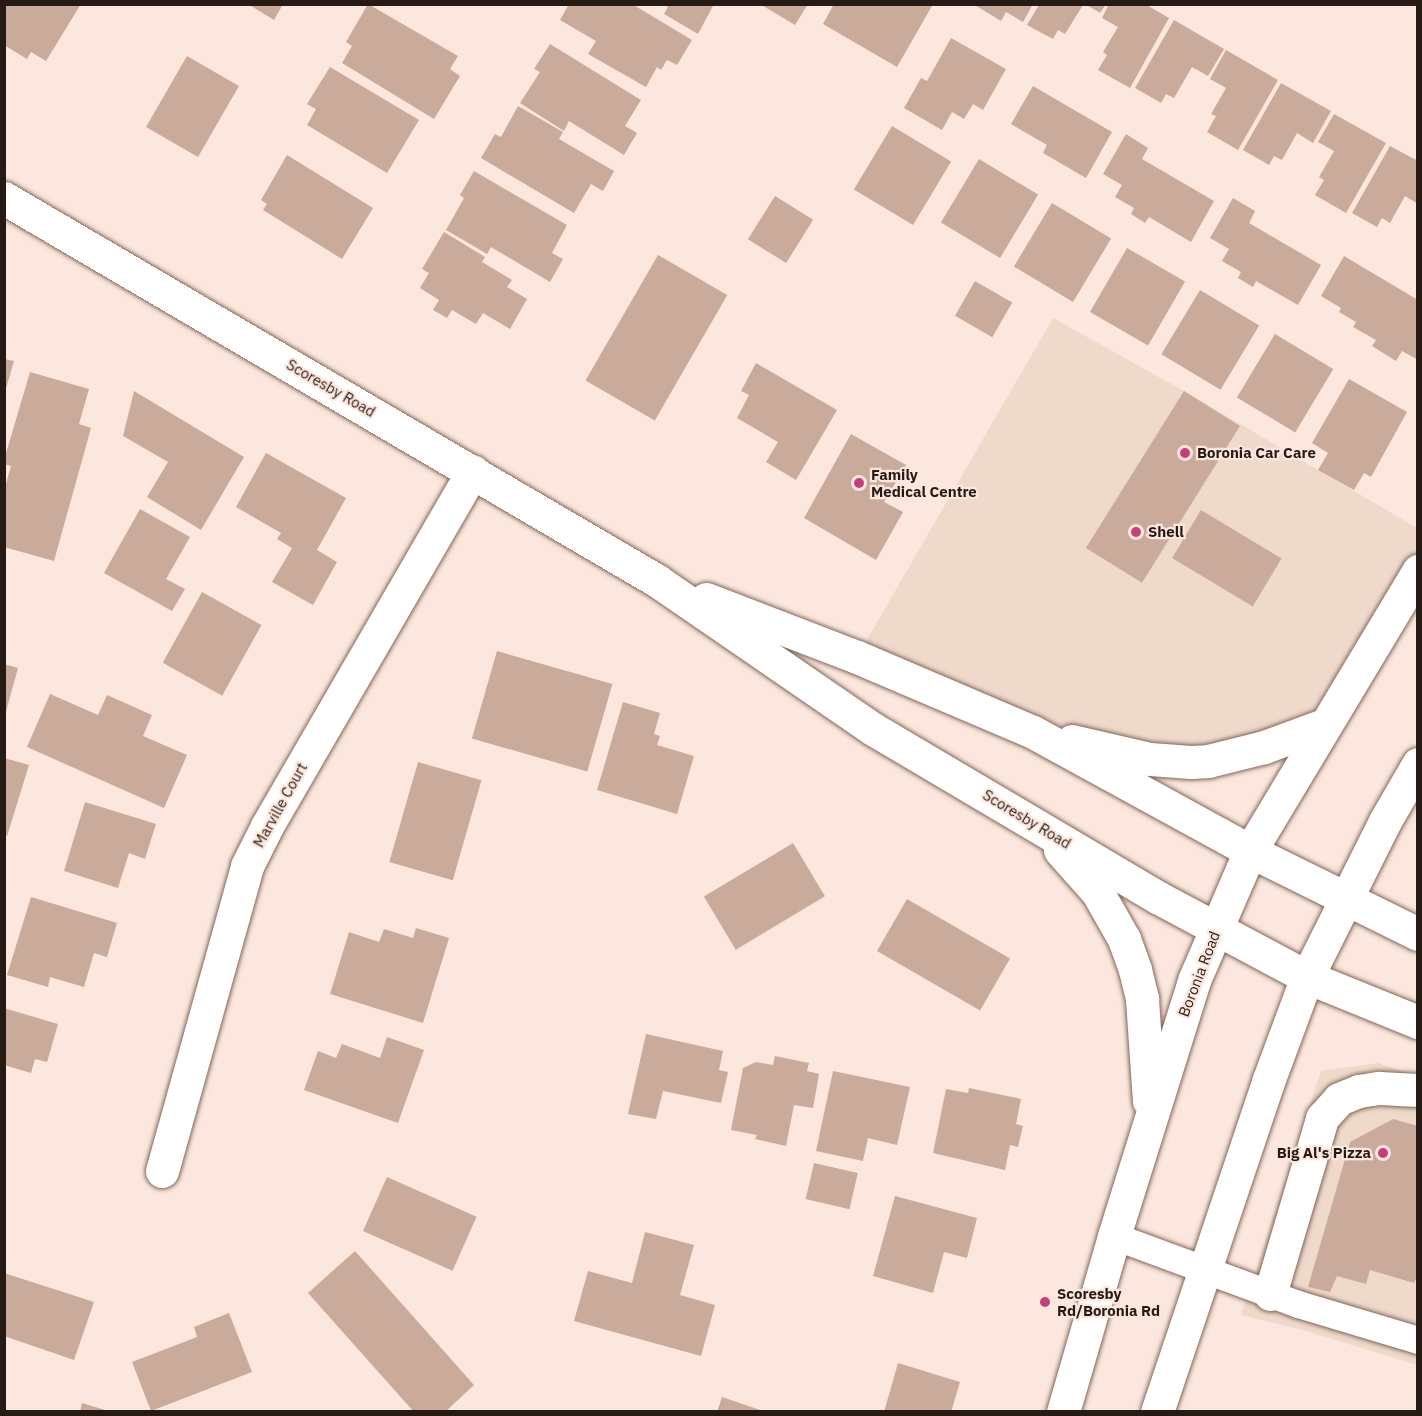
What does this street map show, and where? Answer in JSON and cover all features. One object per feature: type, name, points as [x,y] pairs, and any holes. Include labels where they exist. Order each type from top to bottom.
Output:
[{"type":"main road","name":"Scoresby Road","points":[[4,198],[656,580],[873,729],[1043,829],[1216,929],[1307,977],[1418,1022]]},
{"type":"main road","name":"Marville Court","points":[[162,1171],[247,866],[267,826],[473,471]]},
{"type":"main road","name":"Boronia Road","points":[[1062,1412],[1114,1236],[1195,978],[1250,851],[1418,572]]},
{"type":"main road","name":"Scoresby Road","points":[[656,580],[857,657],[1033,732],[1250,851],[1418,934]]},
{"type":"main road","points":[[1033,732],[1133,756],[1191,762],[1208,761],[1264,747],[1324,725]]},
{"type":"main road","points":[[1157,1412],[1269,1079],[1307,977],[1418,764]]},
{"type":"main road","points":[[1043,829],[1098,893],[1124,939],[1142,999],[1151,1118]]},
{"type":"main road","points":[[1270,1294],[1322,1118],[1339,1099],[1359,1091],[1379,1088],[1418,1090]]},
{"type":"lane","points":[[1114,1236],[1270,1294],[1418,1340]]},
{"type":"shaded area","points":[[1053,318],[1184,391],[1417,528],[1417,571],[1324,725],[1264,747],[1133,756],[857,657]]},
{"type":"shaded area","points":[[1378,1063],[1417,1076],[1417,1365],[1303,1330],[1241,1315],[1321,1071]]},
{"type":"building","points":[[4,4],[81,4],[46,61],[31,52],[27,59],[4,45]]},
{"type":"building","points":[[248,4],[283,4],[274,20]]},
{"type":"building","points":[[368,4],[458,56],[450,69],[460,76],[434,119],[342,63],[352,46],[346,42]]},
{"type":"building","points":[[569,4],[632,4],[692,40],[677,65],[667,60],[661,70],[657,67],[646,87],[588,54],[596,41],[560,20]]},
{"type":"building","points":[[663,4],[714,4],[698,34],[664,14],[668,7]]},
{"type":"building","points":[[760,4],[808,4],[795,25]]},
{"type":"building","points":[[834,4],[933,4],[897,67],[823,24]]},
{"type":"building","points":[[973,4],[1033,4],[1023,22],[1006,12],[1001,21]]},
{"type":"building","points":[[1085,4],[1106,4],[1100,13]]},
{"type":"building","points":[[1109,4],[1145,4],[1169,18],[1130,88],[1098,70],[1107,55],[1103,52],[1118,27],[1102,18]]},
{"type":"building","points":[[1039,5],[1083,5],[1065,34],[1058,30],[1053,39],[1027,25]]},
{"type":"building","points":[[1174,20],[1224,49],[1208,76],[1192,67],[1174,98],[1166,94],[1161,103],[1135,88]]},
{"type":"building","points":[[951,38],[1006,69],[983,110],[973,104],[964,119],[952,112],[942,130],[904,108],[921,78],[927,81]]},
{"type":"building","points":[[550,44],[641,100],[625,126],[637,133],[624,155],[569,121],[564,131],[520,103],[540,72],[534,69]]},
{"type":"building","points":[[1226,50],[1278,80],[1238,150],[1207,132],[1216,116],[1211,114],[1226,88],[1210,79]]},
{"type":"building","points":[[187,56],[239,86],[198,157],[146,127]]},
{"type":"building","points":[[330,67],[419,120],[387,173],[307,125],[316,109],[307,104]]},
{"type":"building","points":[[1281,83],[1331,111],[1313,143],[1297,133],[1282,160],[1274,156],[1269,165],[1243,150]]},
{"type":"building","points":[[1033,86],[1112,132],[1086,178],[1043,153],[1047,145],[1011,124]]},
{"type":"building","points":[[518,106],[563,132],[559,139],[614,171],[603,191],[591,184],[574,213],[481,158],[495,134],[501,137]]},
{"type":"building","points":[[1334,114],[1386,143],[1346,213],[1315,195],[1324,180],[1319,177],[1334,151],[1318,142]]},
{"type":"building","points":[[892,126],[951,162],[913,225],[854,189]]},
{"type":"building","points":[[1126,134],[1148,148],[1142,159],[1214,201],[1191,242],[1149,217],[1145,223],[1131,214],[1134,208],[1115,197],[1122,185],[1103,174]]},
{"type":"building","points":[[1390,146],[1418,161],[1418,204],[1405,196],[1390,223],[1382,218],[1377,227],[1352,213]]},
{"type":"building","points":[[287,155],[373,208],[342,259],[263,210],[267,204],[261,200]]},
{"type":"building","points":[[979,159],[1038,195],[1000,258],[941,222]]},
{"type":"building","points":[[474,171],[567,225],[552,253],[563,259],[550,282],[491,247],[487,254],[446,230],[464,198],[460,195]]},
{"type":"building","points":[[775,196],[813,220],[786,263],[748,239]]},
{"type":"building","points":[[1233,198],[1255,211],[1249,223],[1321,265],[1298,305],[1256,281],[1253,287],[1238,278],[1241,272],[1222,261],[1229,249],[1210,238]]},
{"type":"building","points":[[1052,203],[1111,239],[1073,302],[1014,266]]},
{"type":"building","points":[[444,232],[485,257],[482,262],[512,280],[507,287],[527,299],[510,329],[483,313],[476,324],[452,310],[447,318],[433,310],[439,300],[420,288],[429,273],[422,269]]},
{"type":"building","points":[[1127,248],[1185,282],[1148,346],[1090,312]]},
{"type":"building","points":[[658,255],[727,295],[655,421],[586,381]]},
{"type":"building","points":[[1344,256],[1418,300],[1418,360],[1402,351],[1396,361],[1372,346],[1376,340],[1353,327],[1356,322],[1339,312],[1341,308],[1321,296]]},
{"type":"building","points":[[975,281],[1012,303],[992,337],[955,316]]},
{"type":"building","points":[[1200,290],[1259,326],[1221,390],[1161,354]]},
{"type":"building","points":[[1275,334],[1333,369],[1295,432],[1237,397]]},
{"type":"building","points":[[4,359],[14,361],[5,392],[4,392]]},
{"type":"building","points":[[756,363],[837,410],[796,480],[766,462],[778,442],[737,418],[749,395],[741,391]]},
{"type":"building","points":[[30,372],[89,389],[79,424],[91,428],[54,561],[4,547],[4,491],[11,466],[4,464],[4,460]]},
{"type":"building","points":[[1349,379],[1407,412],[1371,477],[1364,473],[1354,490],[1318,470],[1328,453],[1312,443]]},
{"type":"building","points":[[134,391],[244,457],[201,530],[147,497],[168,462],[123,436]]},
{"type":"building","points":[[1184,391],[1240,426],[1142,583],[1086,548]]},
{"type":"building","name":"Family Medical Centre","points":[[851,434],[906,465],[884,502],[903,512],[876,560],[804,518]]},
{"type":"building","points":[[266,453],[346,498],[317,550],[337,562],[313,605],[272,582],[292,548],[277,539],[281,533],[236,507]]},
{"type":"building","points":[[140,509],[190,537],[166,579],[185,589],[172,611],[104,573]]},
{"type":"building","points":[[1201,510],[1282,558],[1253,606],[1172,558]]},
{"type":"building","points":[[202,592],[261,625],[222,696],[163,663]]},
{"type":"building","points":[[497,651],[612,684],[587,772],[472,738]]},
{"type":"building","points":[[4,664],[18,668],[5,715],[4,715]]},
{"type":"building","points":[[50,694],[98,715],[107,695],[152,715],[143,736],[187,755],[164,808],[27,747]]},
{"type":"building","points":[[623,702],[660,713],[654,734],[660,736],[657,745],[694,756],[677,814],[597,790]]},
{"type":"building","points":[[4,758],[29,765],[7,836],[4,835]]},
{"type":"building","points":[[418,762],[481,780],[453,880],[389,862]]},
{"type":"building","points":[[85,802],[156,824],[145,859],[129,853],[118,888],[64,871]]},
{"type":"building","points":[[793,843],[825,896],[736,950],[704,897]]},
{"type":"building","points":[[31,897],[117,923],[107,957],[94,953],[84,987],[50,977],[48,987],[7,975]]},
{"type":"building","points":[[907,899],[1010,958],[980,1010],[877,951]]},
{"type":"building","points":[[416,928],[449,938],[423,1023],[330,994],[349,932],[379,942],[384,929],[413,938]]},
{"type":"building","points":[[4,1008],[58,1024],[47,1062],[35,1059],[31,1073],[4,1065]]},
{"type":"building","points":[[646,1034],[723,1051],[719,1070],[728,1072],[721,1103],[663,1091],[656,1119],[628,1114]]},
{"type":"building","points":[[387,1037],[424,1050],[398,1123],[304,1090],[318,1051],[336,1058],[342,1044],[380,1058]]},
{"type":"building","points":[[775,1056],[809,1063],[807,1071],[819,1074],[813,1108],[794,1105],[786,1146],[755,1139],[757,1135],[731,1130],[743,1068],[756,1062],[773,1065]]},
{"type":"building","points":[[833,1071],[910,1087],[897,1145],[868,1138],[863,1161],[816,1151]]},
{"type":"building","points":[[969,1088],[1021,1099],[1016,1124],[1023,1126],[1018,1147],[1010,1145],[1005,1170],[933,1153],[946,1089],[968,1093]]},
{"type":"building","points":[[1393,1119],[1418,1126],[1418,1274],[1414,1283],[1370,1270],[1366,1284],[1337,1276],[1330,1292],[1308,1287],[1350,1142]]},
{"type":"building","points":[[814,1163],[858,1173],[850,1209],[806,1199]]},
{"type":"building","points":[[387,1177],[477,1217],[453,1271],[363,1231]]},
{"type":"building","points":[[895,1196],[977,1218],[967,1258],[944,1252],[933,1293],[873,1276]]},
{"type":"building","points":[[645,1232],[694,1245],[680,1295],[715,1305],[701,1356],[574,1321],[588,1271],[632,1283]]},
{"type":"building","points":[[355,1251],[474,1385],[445,1412],[414,1412],[308,1293]]},
{"type":"building","points":[[4,1273],[94,1302],[74,1360],[4,1336]]},
{"type":"building","points":[[229,1313],[252,1372],[151,1411],[132,1362],[197,1337],[194,1327]]},
{"type":"building","points":[[898,1363],[960,1382],[951,1412],[884,1412]]},
{"type":"building","points":[[722,1397],[763,1411],[763,1412],[717,1412]]},
{"type":"building","points":[[82,1403],[108,1411],[108,1412],[80,1412]]},
{"type":"place","name":"Boronia Car Care","points":[[1185,453]]},
{"type":"place","name":"Family Medical Centre","points":[[859,483]]},
{"type":"place","name":"Shell","points":[[1136,532]]},
{"type":"place","name":"Big Al's Pizza","points":[[1383,1153]]},
{"type":"place","name":"Scoresby Rd/Boronia Rd","points":[[1045,1302]]}]
